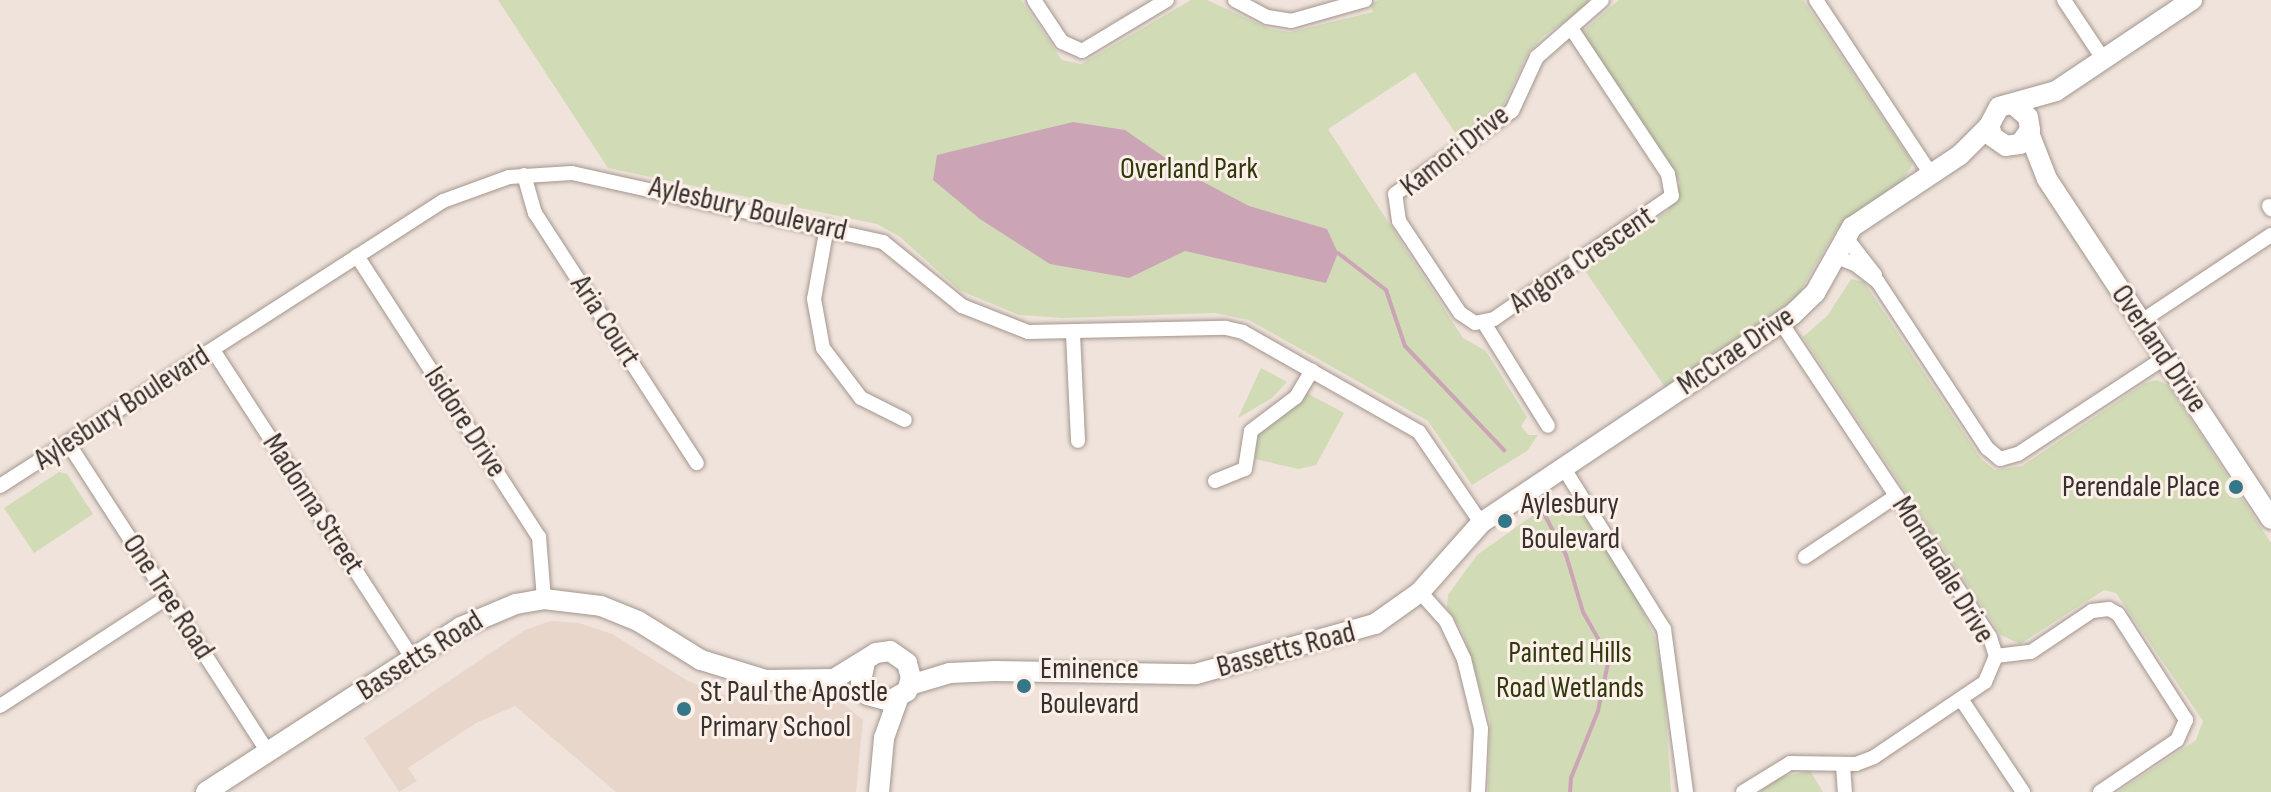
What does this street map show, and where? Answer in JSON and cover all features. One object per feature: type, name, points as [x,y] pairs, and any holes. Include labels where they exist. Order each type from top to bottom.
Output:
[{"type":"street","points":[[1034,0],[1067,47],[1082,51],[1167,0]]},
{"type":"street","points":[[1235,0],[1267,17],[1291,21],[1365,0]]},
{"type":"street","name":"Kamori Drive","points":[[1548,426],[1484,323],[1460,313],[1399,221],[1393,201],[1405,183],[1512,111],[1537,57],[1602,0]]},
{"type":"street","points":[[1816,0],[1930,173]]},
{"type":"street","points":[[2064,0],[2103,59]]},
{"type":"street","points":[[2056,91],[2020,144],[2004,145],[1989,126],[1999,107],[2056,91],[2192,0]]},
{"type":"street","name":"Angora Crescent","points":[[1484,323],[1672,196],[1668,174],[1571,28]]},
{"type":"street","points":[[2014,105],[2028,117],[2030,131]]},
{"type":"street","name":"McCrae Drive","points":[[1563,467],[1781,322],[1815,293],[1844,235],[1960,155],[1989,126]]},
{"type":"street","name":"Overland Drive","points":[[2030,131],[2047,179],[2164,358],[2265,495],[2271,519]]},
{"type":"street","name":"McCrae Drive","points":[[1960,155],[2004,145]]},
{"type":"street","name":"Overland Drive","points":[[2004,145],[2047,179]]},
{"type":"street","name":"Aylesbury Boulevard","points":[[0,486],[357,256],[466,190],[524,175],[599,175],[883,242],[941,291],[981,317],[1028,332],[1073,334],[1226,328],[1312,370],[1419,432],[1481,523]]},
{"type":"street","name":"Aria Court","points":[[524,175],[535,213],[697,463]]},
{"type":"street","points":[[827,227],[814,299],[823,348],[861,398],[905,420]]},
{"type":"street","points":[[1844,235],[1871,265],[1878,282],[1987,448],[2000,459],[2032,446],[2164,358]]},
{"type":"street","points":[[2140,322],[2271,235]]},
{"type":"street","name":"Isidore Drive","points":[[357,256],[539,537],[544,599]]},
{"type":"street","points":[[1834,256],[1855,264],[1878,282]]},
{"type":"street","name":"Mondadale Drive","points":[[1743,792],[1790,763],[1843,765],[1874,757],[1989,678],[1996,656],[1990,637],[1781,322]]},
{"type":"street","points":[[1073,334],[1078,441]]},
{"type":"street","name":"Madonna Street","points":[[213,350],[413,659]]},
{"type":"street","points":[[1215,481],[1245,469],[1251,431],[1296,397],[1312,370]]},
{"type":"street","name":"One Tree Road","points":[[68,443],[268,752]]},
{"type":"street","points":[[1563,467],[1664,629],[1686,792]]},
{"type":"street","name":"Bassetts Road","points":[[834,679],[876,653],[890,651],[907,663],[950,673],[1043,670],[1167,675],[1219,670],[1352,634],[1375,624],[1420,592],[1481,523],[1563,467]]},
{"type":"street","points":[[1805,557],[1896,496]]},
{"type":"street","points":[[1420,592],[1446,621],[1464,659],[1481,729],[1478,792]]},
{"type":"street","points":[[0,706],[168,597]]},
{"type":"street","name":"Bassetts Road","points":[[206,792],[478,617],[544,599],[582,602],[620,613],[701,660],[743,676],[834,679],[869,694],[904,692],[950,673]]},
{"type":"street","points":[[1996,656],[2031,652],[2092,611],[2109,609],[2118,614],[2186,720],[2177,740],[2100,792]]},
{"type":"street","points":[[865,662],[869,694],[884,738]]},
{"type":"street","points":[[879,792],[884,738],[904,692],[907,663]]},
{"type":"street","points":[[1961,699],[2023,792]]},
{"type":"street","points":[[1843,765],[1845,792]]},
{"type":"shaded area","points":[[1073,122],[1125,130],[1190,175],[1249,206],[1327,229],[1338,253],[1326,283],[1185,251],[1129,278],[1050,264],[980,219],[933,180],[937,155]]},
{"type":"shaded area","name":"St Paul the Apostle Primary School","points":[[551,621],[579,623],[612,634],[688,681],[734,699],[767,705],[840,701],[863,720],[856,792],[616,792],[515,706],[476,723],[408,768],[417,781],[399,792],[364,738],[525,630]]},
{"type":"green space","name":"Overland Park","points":[[498,0],[1021,0],[1062,60],[1081,64],[1191,0],[1207,0],[1270,29],[1290,32],[1373,12],[1370,5],[1378,0],[1588,0],[1587,7],[1543,36],[1528,53],[1504,104],[1458,137],[1415,72],[1328,129],[1463,338],[1486,351],[1527,417],[1521,426],[1528,435],[1538,435],[1527,451],[1472,485],[1428,421],[1249,320],[1215,313],[1064,318],[1019,315],[959,290],[899,236],[877,224],[608,168]]},
{"type":"green space","points":[[1619,0],[1803,0],[1913,163],[1904,179],[1836,230],[1797,297],[1667,390],[1583,268],[1668,211],[1680,183],[1581,33]]},
{"type":"green space","points":[[1851,279],[1864,282],[1981,459],[1995,470],[2022,466],[2145,383],[2157,380],[2168,385],[2271,543],[2271,792],[2118,792],[2196,740],[2203,721],[2116,593],[2104,590],[2020,644],[2001,635],[1803,337],[1828,315]]},
{"type":"green space","points":[[1261,368],[1287,382],[1272,398],[1238,418]]},
{"type":"green space","points":[[1303,391],[1344,413],[1316,465],[1299,469],[1255,459],[1257,434]]},
{"type":"green space","points":[[59,472],[67,474],[93,514],[34,553],[4,508]]},
{"type":"green space","name":"Painted Hills Road Wetlands","points":[[1571,496],[1637,599],[1655,638],[1664,685],[1671,792],[1488,792],[1490,720],[1462,630],[1447,608],[1448,595],[1477,555],[1556,499]]},
{"type":"green space","points":[[1810,771],[1823,792],[1759,792],[1781,777]]},
{"type":"waterway","points":[[1338,253],[1386,290],[1405,346],[1504,450]]},
{"type":"waterway","points":[[1542,510],[1566,555],[1583,612],[1609,658],[1598,711],[1571,778],[1570,792]]},
{"type":"place","name":"Perendale Place","points":[[2236,487]]},
{"type":"place","name":"Aylesbury Boulevard","points":[[1505,521]]},
{"type":"place","name":"Eminence Boulevard","points":[[1024,686]]},
{"type":"place","name":"St Paul the Apostle Primary School","points":[[684,709]]}]
